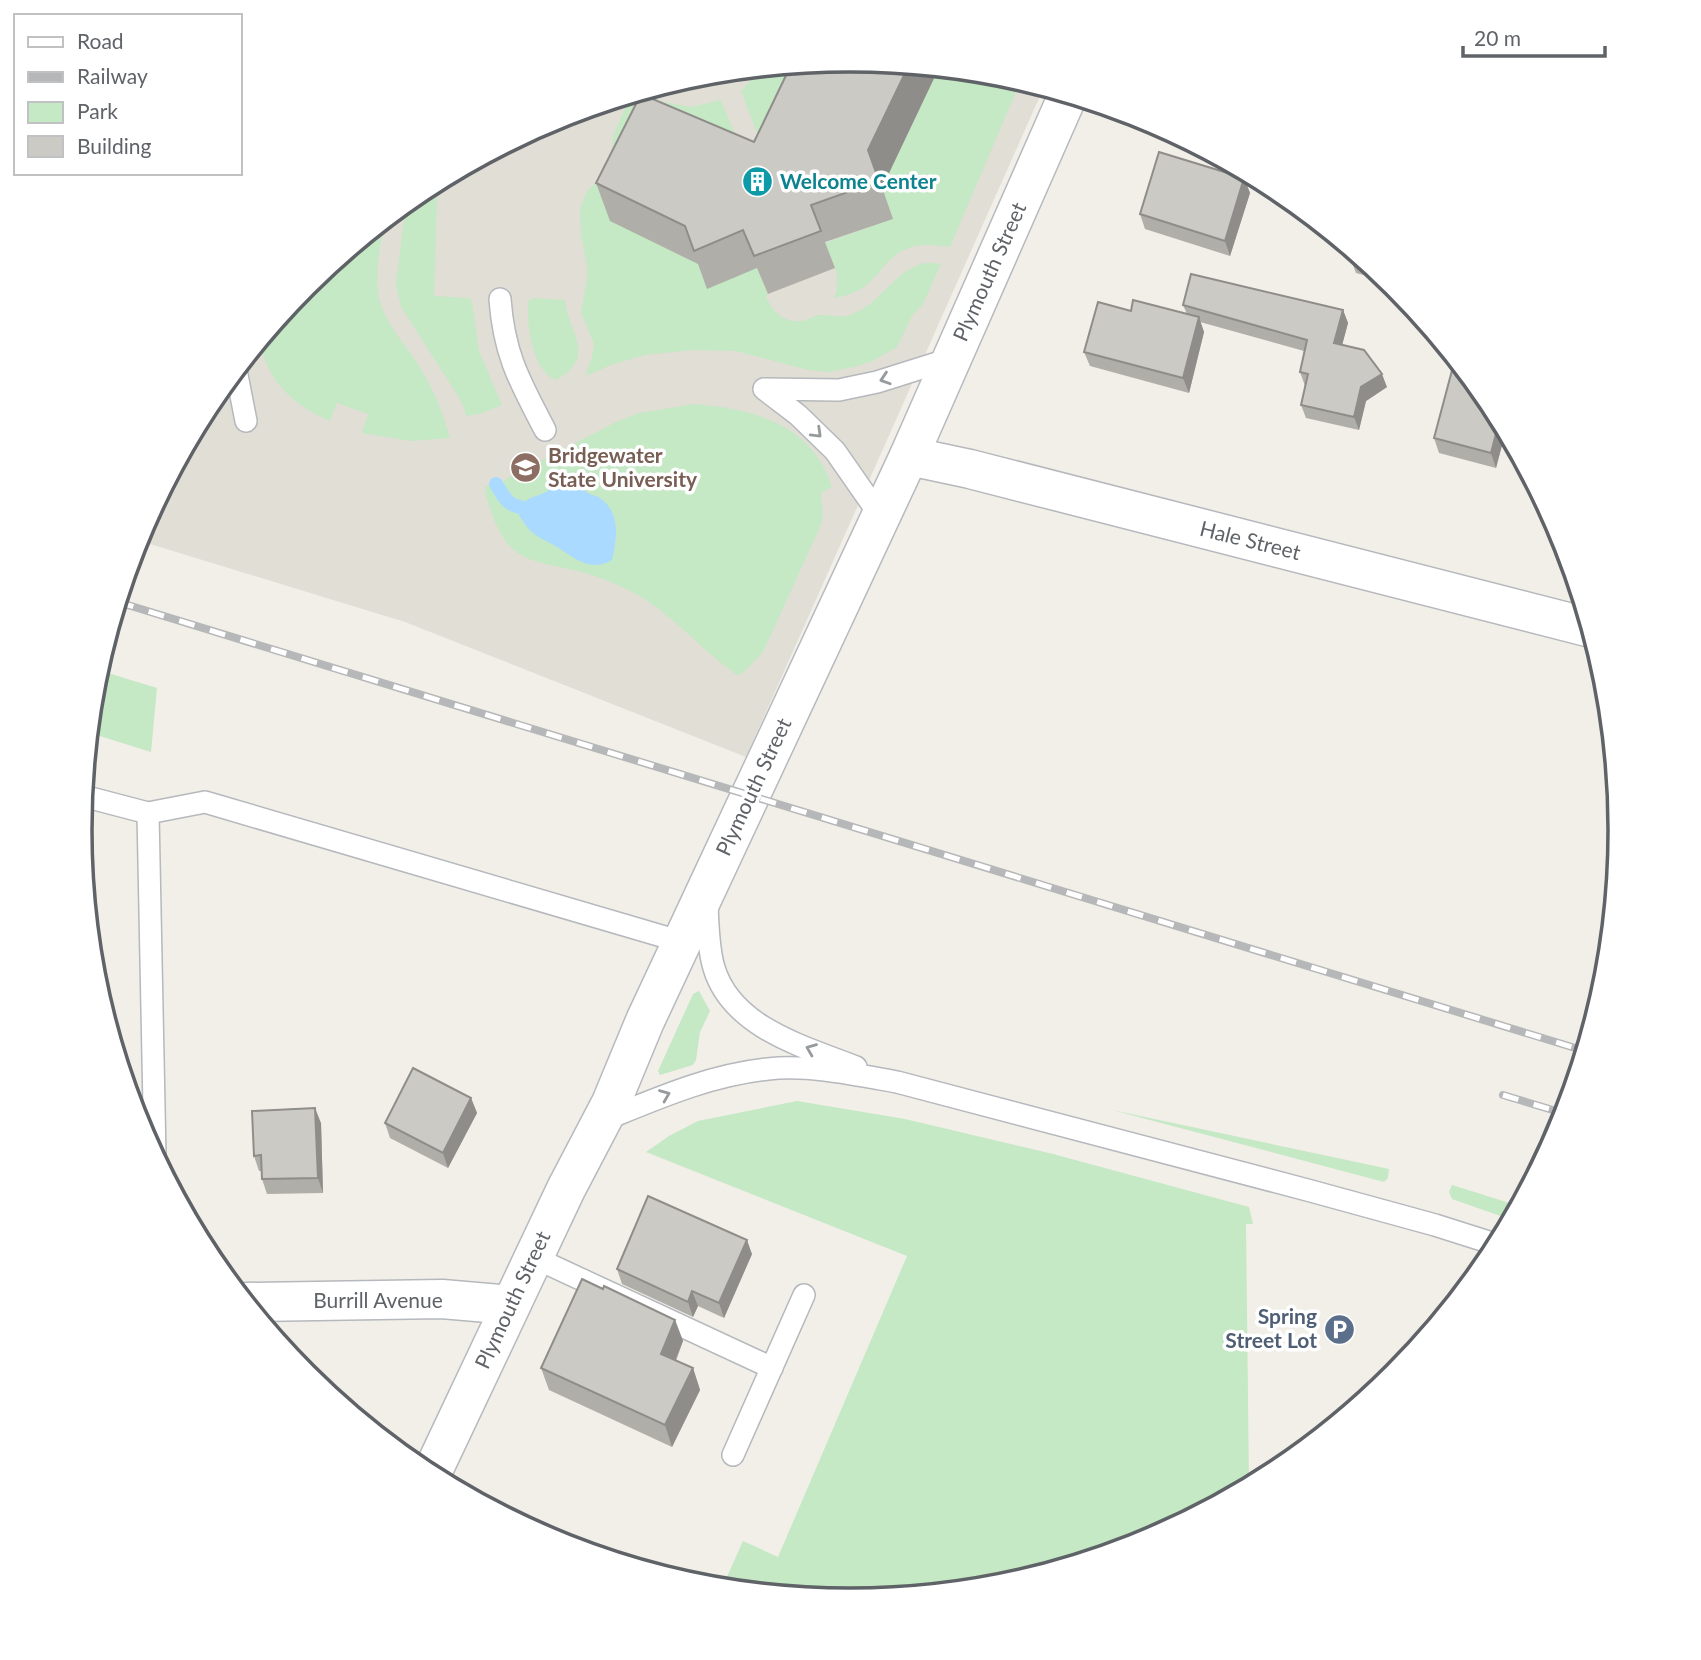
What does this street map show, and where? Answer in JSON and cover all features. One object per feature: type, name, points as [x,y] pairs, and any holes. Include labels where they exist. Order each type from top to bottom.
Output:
[{"type":"main road","name":"Plymouth Street","points":[[436,1464],[533,1257],[602,1121],[682,942],[881,517],[1064,103]]},
{"type":"main road","name":"Hale Street","points":[[909,456],[970,468],[1580,625]]},
{"type":"main road","name":"Burrill Avenue","points":[[257,1302],[442,1299],[511,1305]]},
{"type":"lane","points":[[500,299],[502,327],[510,360],[545,430]]},
{"type":"lane","points":[[881,517],[835,450],[798,415],[764,389],[839,390],[877,382],[950,359]]},
{"type":"lane","points":[[239,383],[246,421]]},
{"type":"lane","points":[[93,799],[148,813],[205,802],[682,942]]},
{"type":"lane","points":[[148,813],[154,1130]]},
{"type":"lane","points":[[706,891],[710,955],[715,972],[724,989],[743,1013],[796,1043],[897,1082]]},
{"type":"lane","points":[[602,1121],[692,1084],[723,1076],[771,1068],[834,1071],[897,1082],[1311,1191],[1487,1241]]},
{"type":"lane","points":[[533,1257],[772,1368]]},
{"type":"lane","points":[[733,1455],[804,1295]]},
{"type":"shaded area","name":"Bridgewater State University","points":[[801,73],[900,73],[998,86],[1040,96],[746,757],[405,622],[149,544],[170,495],[194,451],[249,368],[314,294],[389,228],[471,173],[560,129],[607,112],[703,86]]},
{"type":"green space","points":[[797,73],[814,82],[772,172],[741,91],[753,78]]},
{"type":"green space","points":[[935,77],[1017,91],[950,247],[922,245],[906,249],[894,256],[862,288],[834,298],[837,277],[825,243],[892,219],[882,188]]},
{"type":"green space","points":[[653,98],[620,173],[757,268],[769,302],[775,311],[785,318],[803,321],[818,315],[850,315],[866,307],[905,272],[928,263],[941,264],[923,304],[912,316],[897,347],[873,361],[829,372],[808,370],[736,351],[692,350],[645,355],[585,376],[594,344],[581,312],[587,265],[581,235],[580,209],[587,191],[601,178],[611,155],[614,133],[626,106]]},
{"type":"green space","points":[[721,100],[749,168],[651,120],[659,101],[691,107]]},
{"type":"green space","points":[[437,195],[434,296],[469,298],[472,301],[479,351],[502,405],[480,414],[466,416],[456,393],[401,307],[396,284],[404,217]]},
{"type":"green space","points":[[382,234],[377,272],[380,302],[392,326],[428,381],[450,438],[411,441],[362,433],[368,414],[337,403],[330,421],[305,408],[284,390],[268,368],[262,352],[280,330],[314,294]]},
{"type":"green space","points":[[534,298],[565,300],[578,344],[576,362],[556,380],[541,367],[532,345],[528,301]]},
{"type":"green space","points":[[693,404],[737,410],[778,423],[810,448],[823,465],[832,487],[821,493],[823,516],[819,529],[763,652],[743,673],[737,675],[670,618],[623,587],[582,572],[537,562],[515,551],[498,529],[485,489],[486,486],[492,485],[497,493],[503,492],[501,486],[504,480],[616,422],[639,413]]},
{"type":"green space","points":[[109,673],[157,688],[151,752],[99,736]]},
{"type":"green space","points":[[699,991],[710,1011],[700,1032],[696,1060],[693,1065],[660,1075],[658,1071],[693,994]]},
{"type":"green space","points":[[797,1101],[905,1119],[1053,1154],[1249,1207],[1253,1224],[1246,1224],[1249,1475],[1186,1510],[1141,1531],[1094,1548],[998,1574],[900,1587],[850,1588],[801,1587],[727,1578],[743,1541],[778,1557],[907,1256],[646,1152],[698,1121]]},
{"type":"green space","points":[[1112,1110],[1389,1169],[1388,1178],[1384,1182]]},
{"type":"green space","points":[[1452,1185],[1510,1203],[1502,1217],[1452,1199],[1449,1192]]},
{"type":"water","points":[[561,479],[572,482],[607,504],[616,526],[612,560],[597,565],[583,562],[535,535],[519,515],[526,501],[548,491],[552,484]]},
{"type":"building","name":"Welcome Center","points":[[786,74],[905,74],[868,150],[879,181],[811,205],[821,231],[754,256],[743,230],[694,251],[685,226],[596,183],[636,103],[652,99],[754,142]]},
{"type":"building","points":[[1159,152],[1232,174],[1243,181],[1225,241],[1140,214]]},
{"type":"building","points":[[1191,274],[1343,310],[1334,343],[1364,350],[1382,374],[1361,387],[1354,417],[1301,405],[1308,374],[1300,372],[1307,340],[1183,305]]},
{"type":"building","points":[[1133,300],[1199,317],[1183,378],[1084,352],[1098,302],[1131,311]]},
{"type":"building","points":[[1452,369],[1496,433],[1491,453],[1434,438]]},
{"type":"building","points":[[413,1068],[471,1098],[443,1153],[385,1123]]},
{"type":"building","points":[[315,1108],[318,1178],[262,1179],[261,1155],[254,1156],[252,1111]]},
{"type":"building","points":[[648,1196],[747,1240],[719,1303],[692,1291],[688,1302],[617,1269]]},
{"type":"building","points":[[582,1279],[603,1289],[604,1286],[675,1320],[661,1354],[693,1368],[665,1425],[541,1368]]},
{"type":"waterway","points":[[496,484],[509,502],[520,507]]},
{"type":"railway","points":[[127,605],[1576,1048]]},
{"type":"railway","points":[[1503,1095],[1555,1111]]},
{"type":"place","name":"Welcome Center","points":[[757,182]]},
{"type":"place","name":"Bridgewater State University","points":[[525,468]]},
{"type":"place","name":"Spring Street Lot","points":[[1340,1329]]}]
